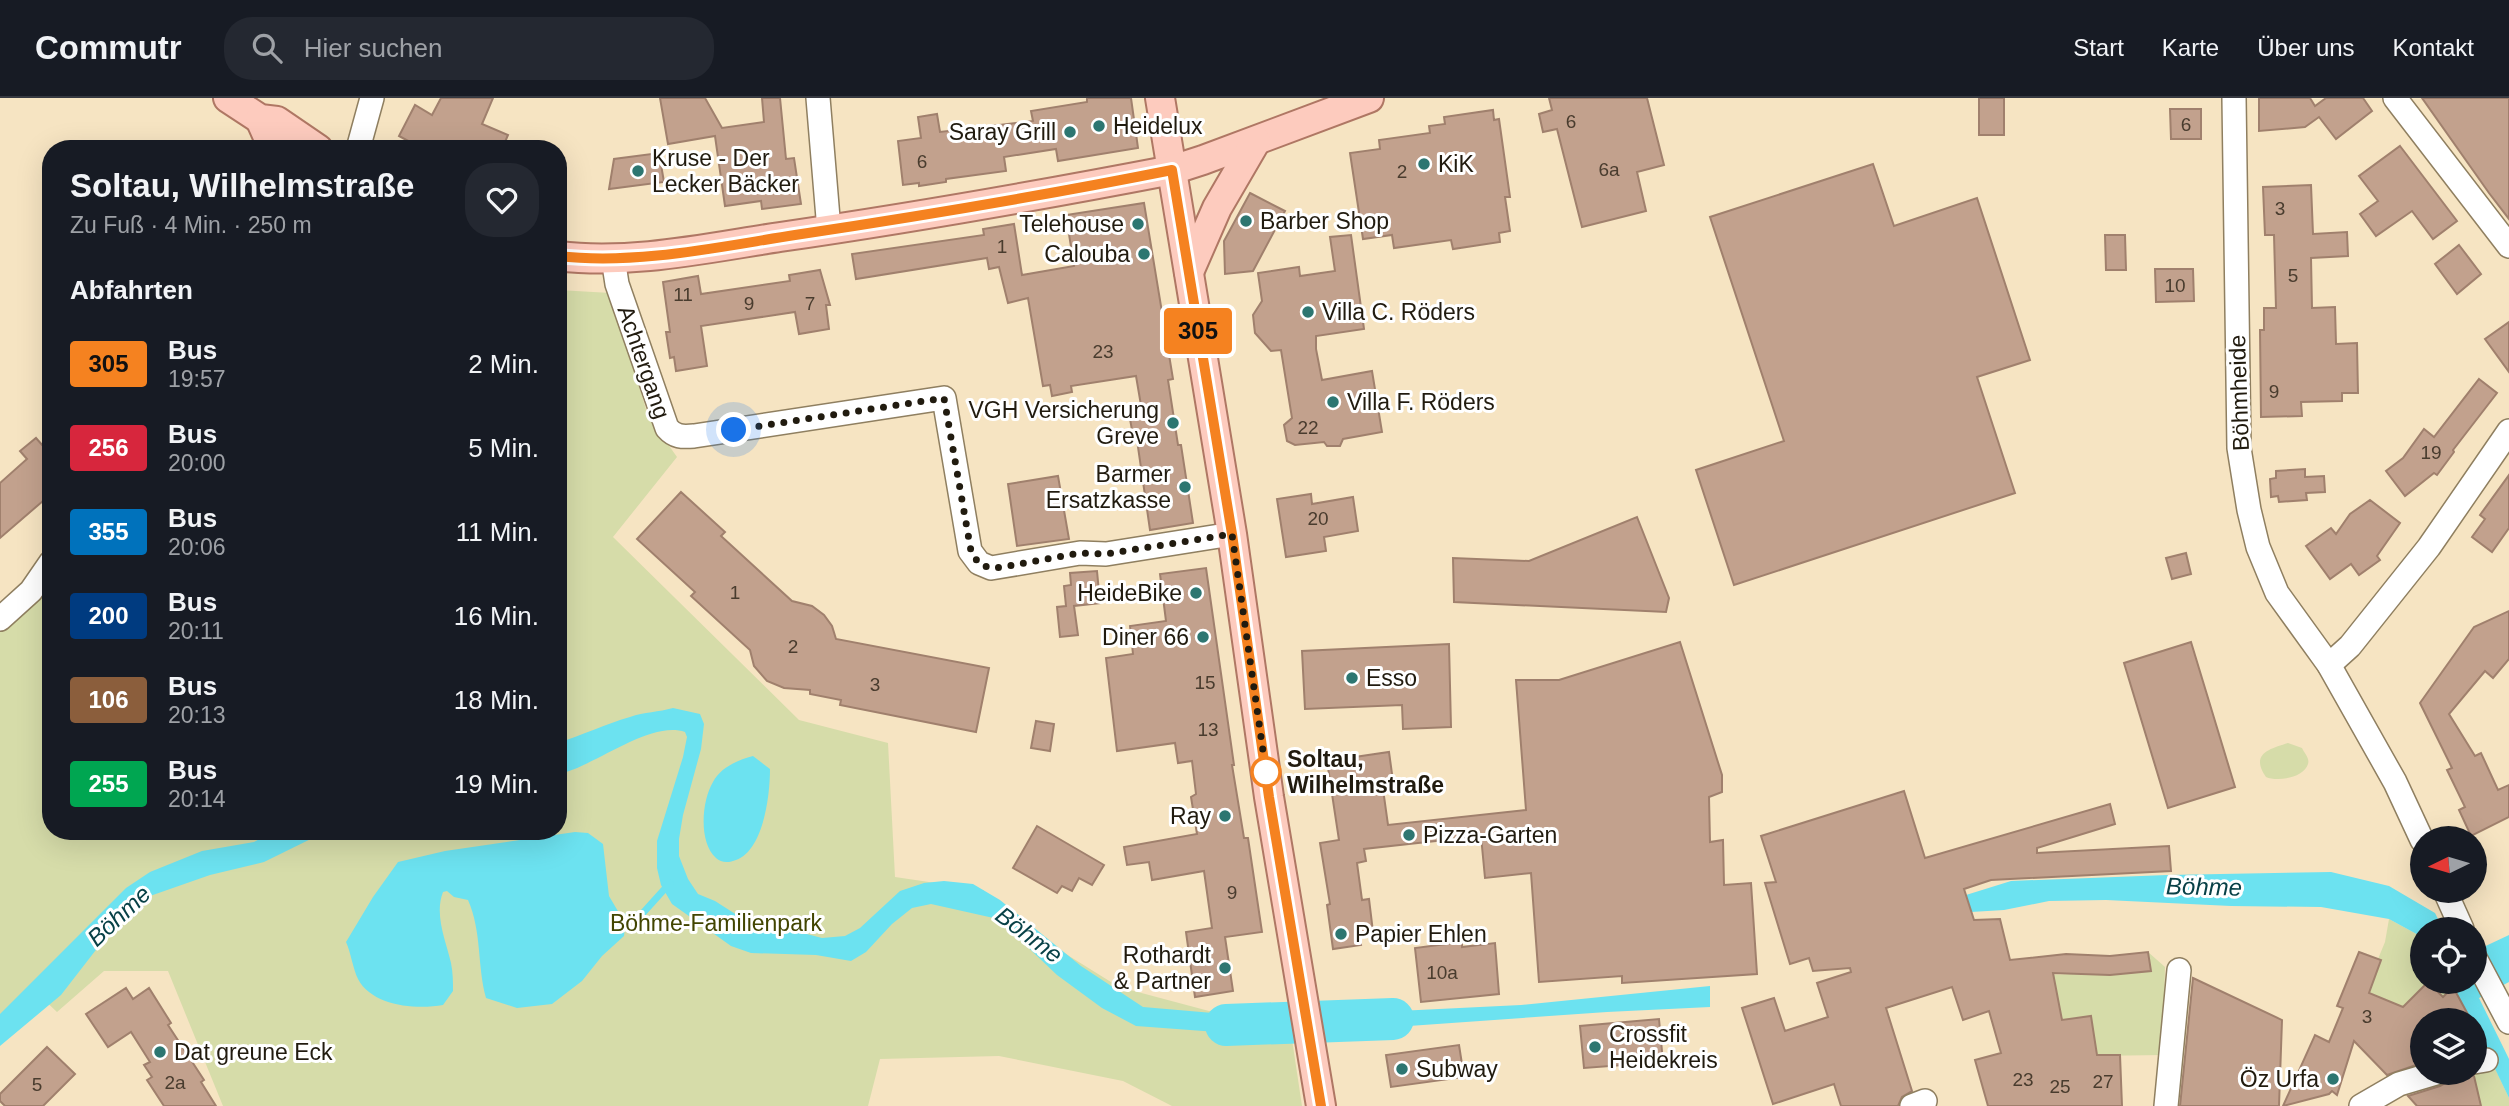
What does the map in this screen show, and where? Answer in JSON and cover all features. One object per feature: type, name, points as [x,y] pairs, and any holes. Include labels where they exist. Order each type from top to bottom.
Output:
[{"type":"main road","points":[[228,98],[260,119],[277,121],[305,140]]},
{"type":"main road","points":[[1160,98],[1232,534],[1269,797],[1321,1106]]},
{"type":"main road","points":[[567,256],[613,258],[659,255],[829,230],[1172,170],[1369,98]]},
{"type":"main road","points":[[260,119],[271,140]]},
{"type":"main road","points":[[1189,272],[1217,208],[1256,141]]},
{"type":"street","points":[[360,140],[372,98]]},
{"type":"street","points":[[818,98],[829,230]]},
{"type":"street","name":"Böhmheide","points":[[2234,98],[2239,448],[2258,547],[2277,593],[2329,665],[2395,782],[2415,826]]},
{"type":"street","points":[[2395,98],[2509,246]]},
{"type":"street","name":"Achtergang","points":[[613,258],[617,285],[667,428],[673,434],[681,437],[694,436],[944,398],[971,551],[979,564],[1003,567],[1080,553],[1106,554],[1232,534]]},
{"type":"street","points":[[2329,665],[2350,646],[2429,547],[2509,431]]},
{"type":"street","points":[[0,619],[31,591],[42,575]]},
{"type":"street","points":[[2166,1106],[2179,970]]},
{"type":"street","points":[[2487,981],[2509,1022]]},
{"type":"street","points":[[2361,1106],[2410,1081]]},
{"type":"green space","name":"Böhme-Familienpark","points":[[567,291],[611,293],[648,416],[677,457],[613,537],[799,720],[888,743],[895,877],[983,890],[1045,941],[1119,987],[1209,1011],[1287,1006],[1302,1106],[1172,1106],[1123,1081],[999,1056],[880,1059],[868,1106],[223,1106],[168,971],[104,971],[57,1012],[38,994],[0,1041],[0,630],[42,592],[42,840],[567,840]]},
{"type":"green space","points":[[2288,743],[2302,748],[2308,760],[2305,769],[2290,778],[2266,777],[2260,763],[2261,758],[2268,750]]},
{"type":"green space","points":[[2389,919],[2410,930],[2410,994],[2416,994],[2403,1007],[2369,993],[2385,942]]},
{"type":"green space","points":[[2148,952],[2165,967],[2163,1055],[2092,1056],[2094,1035],[2091,1016],[2062,1020],[2050,975],[2150,970]]},
{"type":"green space","points":[[2493,1064],[2509,1098],[2509,1106],[2471,1106],[2466,1102],[2479,1098],[2476,1085],[2487,1085],[2487,1068]]},
{"type":"water","points":[[673,708],[700,714],[704,724],[701,749],[683,815],[679,856],[688,879],[698,894],[715,901],[751,924],[784,928],[822,938],[845,936],[860,928],[900,891],[924,883],[944,881],[973,884],[1000,900],[1081,966],[1143,1007],[1213,1013],[1280,1007],[1284,1032],[1217,1032],[1136,1026],[1102,1008],[1057,975],[998,919],[931,904],[912,908],[892,924],[866,952],[851,961],[816,955],[751,953],[731,946],[672,904],[661,885],[657,868],[657,841],[683,757],[687,737],[685,732],[671,730],[638,738],[567,771],[567,740],[635,715]]},
{"type":"water","points":[[753,756],[770,769],[764,820],[746,854],[733,861],[723,862],[710,851],[706,842],[706,799],[713,782],[725,768]]},
{"type":"water","points":[[567,833],[588,833],[603,844],[609,896],[625,926],[624,936],[602,956],[582,981],[552,1004],[517,1008],[486,998],[477,936],[468,900],[454,897],[447,891],[443,892],[440,919],[452,967],[453,991],[443,1005],[420,1007],[396,1004],[373,995],[358,979],[346,942],[398,862],[445,851],[520,840],[567,840]]},
{"type":"water","points":[[309,840],[264,862],[210,875],[150,896],[116,924],[61,995],[0,1046],[0,1014],[126,888],[150,872],[202,851],[254,842]]},
{"type":"water","points":[[2331,872],[2389,886],[2410,898],[2410,903],[2418,903],[2437,917],[2410,917],[2410,930],[2389,919],[2321,907],[2106,900],[2049,901],[2004,910],[1971,912],[1966,895],[2011,881]]},
{"type":"water","points":[[2509,935],[2509,982],[2487,994],[2487,945]]},
{"type":"water","points":[[1710,986],[1710,1007],[1338,1031],[1336,1014],[1521,1005]]},
{"type":"water","points":[[2457,994],[2486,994],[2479,998],[2484,1008],[2464,1008]]},
{"type":"water","points":[[2487,1014],[2509,1059],[2509,1098],[2487,1052]]},
{"type":"building","points":[[441,98],[493,98],[482,124],[508,135],[506,140],[406,140],[399,136],[415,105],[432,115]]},
{"type":"building","points":[[660,98],[705,98],[722,128],[764,122],[762,98],[780,98],[786,159],[794,158],[801,204],[762,209],[761,201],[725,206],[715,136],[668,144]]},
{"type":"building","points":[[1087,98],[1131,98],[1138,148],[1058,161],[1056,149],[1004,157],[1006,171],[946,179],[946,182],[919,186],[919,183],[903,185],[898,141],[921,138],[918,117],[937,114],[940,132],[1033,121],[1031,111],[1087,102]]},
{"type":"building","points":[[1549,98],[1647,98],[1664,165],[1637,172],[1646,211],[1582,227],[1557,129],[1543,132],[1539,114],[1552,110]]},
{"type":"building","points":[[1979,98],[2004,98],[2004,135],[1979,135]]},
{"type":"building","points":[[2259,98],[2310,98],[2315,106],[2326,98],[2363,98],[2372,111],[2336,139],[2319,117],[2305,127],[2259,131]]},
{"type":"building","points":[[2422,98],[2509,98],[2509,219],[2489,193]]},
{"type":"building","points":[[2170,109],[2201,109],[2201,139],[2171,139]]},
{"type":"building","points":[[1493,110],[1494,120],[1499,119],[1510,197],[1505,197],[1510,231],[1499,233],[1500,242],[1453,249],[1451,240],[1394,248],[1392,235],[1363,239],[1350,153],[1380,149],[1379,140],[1430,133],[1429,126],[1445,124],[1444,117]]},
{"type":"building","points":[[2400,146],[2457,221],[2433,239],[2412,211],[2376,236],[2360,214],[2378,201],[2359,176]]},
{"type":"building","points":[[659,153],[664,182],[609,189],[614,159]]},
{"type":"building","points":[[1873,164],[1894,226],[1977,198],[2030,360],[1977,377],[2015,493],[1734,585],[1696,470],[1784,441],[1710,217]]},
{"type":"building","points":[[2311,185],[2313,234],[2347,232],[2348,256],[2311,258],[2312,308],[2335,307],[2336,344],[2357,343],[2358,393],[2342,393],[2342,401],[2301,402],[2302,416],[2261,417],[2260,330],[2264,330],[2264,308],[2276,308],[2274,235],[2265,235],[2263,187]]},
{"type":"building","points":[[1250,193],[1285,211],[1253,271],[1225,274],[1224,241]]},
{"type":"building","points":[[1144,203],[1173,379],[1168,380],[1193,523],[1150,530],[1137,440],[1134,441],[1130,419],[1143,417],[1136,376],[1071,386],[1072,392],[1052,396],[1050,385],[1043,386],[1028,298],[1008,303],[999,267],[989,269],[987,258],[856,279],[852,254],[984,235],[983,229],[1014,224],[1022,275],[1074,266],[1066,215]]},
{"type":"building","points":[[1351,235],[1364,329],[1316,336],[1316,349],[1322,380],[1372,371],[1382,432],[1343,439],[1340,446],[1327,446],[1324,442],[1295,445],[1287,441],[1284,425],[1292,418],[1281,350],[1271,351],[1255,333],[1253,315],[1262,301],[1258,273],[1299,267],[1300,276],[1335,271],[1330,237]]},
{"type":"building","points":[[2105,235],[2125,235],[2126,270],[2106,270]]},
{"type":"building","points":[[2459,245],[2481,274],[2457,294],[2435,264]]},
{"type":"building","points":[[2155,269],[2193,269],[2194,301],[2156,302]]},
{"type":"building","points":[[820,270],[830,305],[826,305],[829,329],[799,334],[795,312],[701,326],[707,366],[676,371],[674,357],[670,358],[666,332],[670,332],[663,282],[698,276],[701,294],[790,281],[789,275]]},
{"type":"building","points":[[2509,322],[2509,372],[2485,339]]},
{"type":"building","points":[[2479,379],[2497,393],[2437,475],[2434,473],[2405,496],[2386,471],[2403,458],[2424,429],[2434,437]]},
{"type":"building","points":[[36,438],[42,445],[42,502],[0,538],[0,483],[27,459],[20,451]]},
{"type":"building","points":[[2305,469],[2305,477],[2324,476],[2325,492],[2306,493],[2307,500],[2279,502],[2278,496],[2271,497],[2270,479],[2276,478],[2276,471]]},
{"type":"building","points":[[2509,475],[2509,528],[2492,552],[2472,537],[2485,519],[2480,515]]},
{"type":"building","points":[[1058,476],[1069,539],[1017,546],[1008,484]]},
{"type":"building","points":[[681,492],[725,532],[721,536],[792,601],[812,606],[824,615],[832,626],[836,639],[989,668],[976,732],[840,705],[841,700],[810,694],[810,690],[784,688],[767,681],[754,666],[750,650],[691,596],[695,592],[637,539]]},
{"type":"building","points":[[1311,494],[1312,504],[1353,497],[1358,531],[1324,537],[1326,551],[1286,557],[1277,499]]},
{"type":"building","points":[[2370,500],[2400,523],[2377,556],[2380,560],[2359,575],[2351,564],[2330,579],[2306,546],[2331,528],[2336,534],[2350,514]]},
{"type":"building","points":[[1637,517],[1669,598],[1666,612],[1454,602],[1453,558],[1529,561]]},
{"type":"building","points":[[2186,553],[2191,574],[2172,579],[2166,558]]},
{"type":"building","points":[[1206,568],[1232,765],[1244,838],[1248,838],[1262,932],[1225,937],[1233,991],[1195,997],[1186,932],[1212,928],[1204,871],[1152,880],[1149,862],[1127,865],[1124,847],[1197,834],[1191,797],[1196,794],[1192,761],[1178,763],[1175,743],[1117,751],[1106,658],[1133,654],[1130,626],[1166,621],[1160,574]]},
{"type":"building","points":[[1097,571],[1100,603],[1074,606],[1078,635],[1060,637],[1057,607],[1066,606],[1064,586],[1071,585],[1070,573]]},
{"type":"building","points":[[2509,611],[2509,659],[2493,678],[2485,671],[2449,714],[2475,756],[2481,753],[2498,790],[2509,785],[2509,817],[2487,828],[2466,826],[2459,810],[2465,807],[2447,770],[2452,768],[2420,703],[2474,627]]},
{"type":"building","points":[[1680,642],[1722,775],[1722,792],[1709,797],[1710,842],[1723,840],[1724,885],[1751,883],[1757,974],[1622,983],[1622,976],[1539,982],[1531,873],[1485,878],[1481,836],[1364,849],[1366,861],[1357,863],[1362,900],[1369,899],[1373,932],[1359,934],[1361,945],[1333,949],[1327,905],[1330,904],[1320,843],[1339,840],[1327,761],[1389,752],[1393,781],[1382,782],[1388,825],[1526,810],[1516,680],[1559,680]]},
{"type":"building","points":[[2191,642],[2235,787],[2168,808],[2124,663]]},
{"type":"building","points":[[1449,644],[1451,727],[1403,729],[1402,705],[1305,709],[1302,651]]},
{"type":"building","points":[[1036,721],[1054,724],[1050,751],[1031,748]]},
{"type":"building","points":[[1904,791],[1925,858],[2110,804],[2115,824],[2037,848],[2037,853],[2169,846],[2171,871],[1991,880],[1964,889],[1974,920],[2000,919],[2010,960],[2066,954],[2110,956],[2148,952],[2151,971],[2110,975],[2053,973],[2062,1020],[2091,1016],[2097,1055],[2120,1055],[2122,1106],[1988,1106],[1975,1060],[2001,1053],[1989,1011],[1963,1020],[1952,987],[1886,1008],[1912,1091],[1902,1097],[1898,1106],[1841,1106],[1834,1084],[1773,1104],[1742,1008],[1774,998],[1785,1031],[1828,1017],[1817,983],[1851,972],[1850,968],[1813,971],[1809,958],[1790,964],[1765,883],[1776,882],[1761,836]]},
{"type":"building","points":[[1037,826],[1104,865],[1092,885],[1079,878],[1072,891],[1062,886],[1057,893],[1013,868]]},
{"type":"building","points":[[1462,942],[1462,947],[1495,943],[1499,994],[1421,1002],[1415,948]]},
{"type":"building","points":[[2359,952],[2381,960],[2369,993],[2403,1007],[2416,994],[2440,994],[2443,997],[2446,994],[2457,994],[2464,1008],[2410,1008],[2410,1067],[2387,1075],[2354,1041],[2337,1095],[2332,1091],[2283,1106],[2315,1035],[2329,1042],[2343,1008],[2337,1006]]},
{"type":"building","points":[[2193,978],[2282,1020],[2279,1106],[2180,1106]]},
{"type":"building","points":[[126,988],[133,999],[149,988],[171,1023],[168,1025],[204,1080],[201,1082],[216,1106],[164,1106],[147,1080],[152,1077],[144,1065],[150,1062],[131,1032],[108,1047],[86,1014]]},
{"type":"building","points":[[1659,1019],[1663,1062],[1584,1068],[1580,1026]]},
{"type":"building","points":[[1459,1045],[1464,1077],[1391,1087],[1386,1055]]},
{"type":"building","points":[[47,1047],[75,1074],[43,1106],[5,1106],[0,1101],[0,1094]]},
{"type":"building","points":[[2476,1085],[2481,1106],[2417,1106],[2408,1096],[2440,1086]]},
{"type":"waterway","points":[[622,918],[642,914],[670,883]]},
{"type":"waterway","name":"Böhme","points":[[1226,1025],[1393,1019]]},
{"type":"bus line","name":"305","points":[[567,257],[659,255],[829,230],[1172,170],[1232,534],[1269,797],[1321,1106]]},
{"type":"place","name":"Heidelux","points":[[1099,126]]},
{"type":"place","name":"Saray Grill","points":[[1070,132]]},
{"type":"place","name":"KiK","points":[[1424,164]]},
{"type":"place","name":"Kruse - Der Lecker Bäcker","points":[[638,171]]},
{"type":"place","name":"Barber Shop","points":[[1246,221]]},
{"type":"place","name":"Telehouse","points":[[1138,224]]},
{"type":"place","name":"Calouba","points":[[1144,254]]},
{"type":"place","name":"Villa C. Röders","points":[[1308,312]]},
{"type":"place","name":"Villa F. Röders","points":[[1333,402]]},
{"type":"place","name":"VGH Versicherung Greve","points":[[1173,423]]},
{"type":"place","name":"Barmer Ersatzkasse","points":[[1185,487]]},
{"type":"place","name":"HeideBike","points":[[1196,593]]},
{"type":"place","name":"Diner 66","points":[[1203,637]]},
{"type":"place","name":"Esso","points":[[1352,678]]},
{"type":"place","name":"Soltau, Wilhelmstraße","points":[[1266,772]]},
{"type":"place","name":"Ray","points":[[1225,816]]},
{"type":"place","name":"Pizza-Garten","points":[[1409,835]]},
{"type":"place","name":"Papier Ehlen","points":[[1341,934]]},
{"type":"place","name":"Rothardt & Partner","points":[[1225,968]]},
{"type":"place","name":"Crossfit Heidekreis","points":[[1595,1047]]},
{"type":"place","name":"Dat greune Eck","points":[[160,1052]]},
{"type":"place","name":"Subway","points":[[1402,1069]]},
{"type":"place","name":"Öz Urfa","points":[[2333,1079]]},
{"type":"route","points":[[734,430],[944,398],[971,551],[979,564],[991,568],[1080,553],[1106,554],[1232,534],[1266,772]]}]
